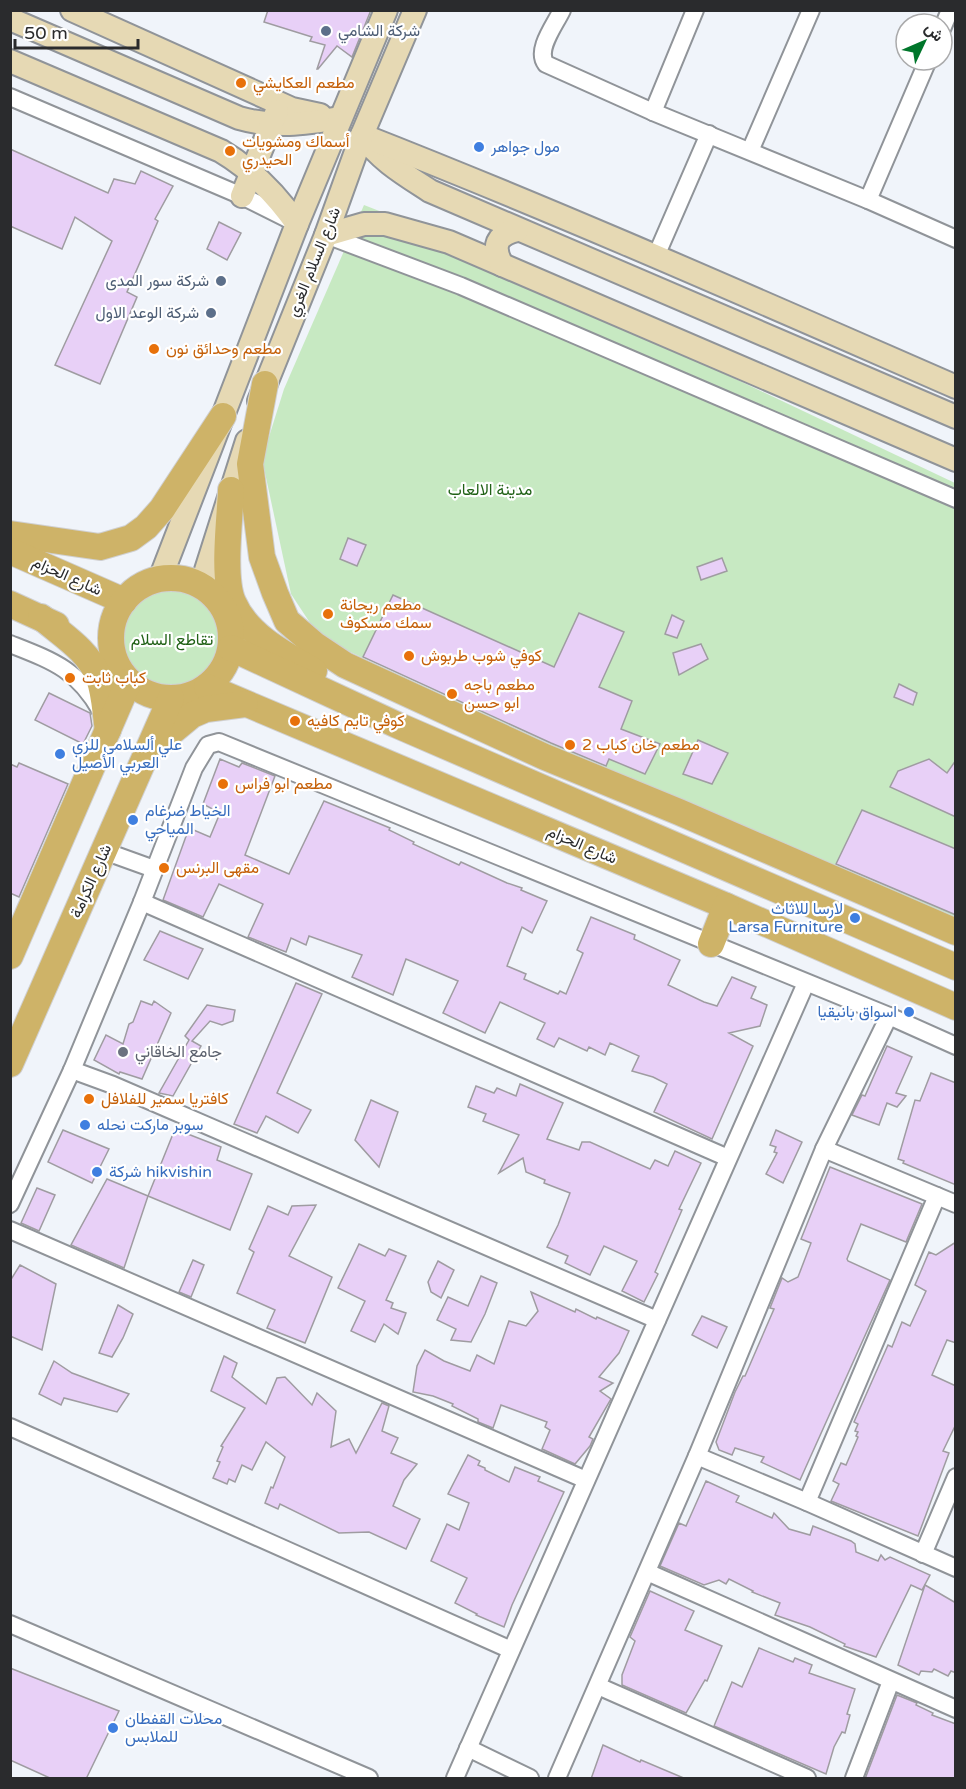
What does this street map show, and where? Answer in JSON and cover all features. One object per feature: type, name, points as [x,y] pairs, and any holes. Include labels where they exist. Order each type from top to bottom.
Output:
[{"type":"main road","points":[[265,384],[250,464],[262,557],[274,593],[287,621],[315,645],[345,665],[545,757],[679,812],[956,932]]},
{"type":"main road","points":[[10,534],[100,548],[131,538],[146,527],[162,509],[223,416]]},
{"type":"main road","points":[[231,490],[228,576],[232,601],[247,623],[277,648],[397,725]]},
{"type":"main road","name":"شارع الحزام","points":[[10,551],[124,601]]},
{"type":"main road","points":[[160,579],[181,579],[201,586],[215,597],[226,612],[231,630],[231,648],[223,670],[207,687],[190,696],[171,699],[141,690],[129,681],[113,654],[112,626],[117,613],[124,601],[140,587],[160,579]]},
{"type":"main road","points":[[10,604],[41,617],[113,654]]},
{"type":"main road","points":[[41,617],[82,651],[90,662],[99,678],[108,727]]},
{"type":"main road","points":[[231,648],[397,725],[956,967]]},
{"type":"main road","points":[[10,956],[129,681]]},
{"type":"main road","name":"شارع الحزام","points":[[207,687],[726,906],[956,1007]]},
{"type":"main road","name":"شارع الكرامة","points":[[10,1064],[171,699]]},
{"type":"main road","points":[[147,753],[192,716],[206,710],[247,704]]},
{"type":"main road","points":[[679,812],[695,853]]},
{"type":"main road","points":[[711,944],[726,906]]},
{"type":"street","points":[[72,10],[276,115],[289,125],[340,118]]},
{"type":"street","name":"شارع السلام الغري","points":[[160,579],[297,224],[386,10]]},
{"type":"street","name":"شارع السلام الغري","points":[[201,586],[265,384],[326,236],[362,135],[415,10]]},
{"type":"street","points":[[562,10],[542,51],[542,59],[546,64],[653,112],[868,200],[956,239]]},
{"type":"street","points":[[653,112],[695,10]]},
{"type":"street","points":[[750,151],[811,10]]},
{"type":"street","points":[[10,19],[239,118],[276,115]]},
{"type":"street","points":[[10,61],[221,151],[252,172],[269,188],[297,224]]},
{"type":"street","points":[[868,200],[923,72]]},
{"type":"street","points":[[10,97],[242,196],[297,224]]},
{"type":"street","points":[[242,196],[276,115]]},
{"type":"street","points":[[656,256],[709,134]]},
{"type":"street","points":[[362,135],[373,151],[388,164],[430,191],[956,417]]},
{"type":"street","points":[[362,135],[439,164],[656,256],[956,387]]},
{"type":"street","points":[[326,236],[364,224],[385,224],[449,242],[956,460]]},
{"type":"street","points":[[502,266],[496,251],[498,241],[506,234],[518,230]]},
{"type":"street","points":[[326,236],[461,286],[956,499]]},
{"type":"street","points":[[10,644],[44,656],[74,675],[92,695],[108,727]]},
{"type":"street","points":[[10,1204],[72,1070],[201,754],[208,745],[219,742],[889,1016],[956,1046]]},
{"type":"street","points":[[104,851],[154,869]]},
{"type":"street","points":[[142,902],[729,1158]]},
{"type":"street","points":[[455,1779],[806,983]]},
{"type":"street","points":[[557,1779],[698,1456],[824,1149],[889,1016]]},
{"type":"street","points":[[72,1070],[124,1090],[657,1320]]},
{"type":"street","points":[[824,1149],[956,1204]]},
{"type":"street","points":[[807,1502],[938,1196]]},
{"type":"street","points":[[10,1230],[586,1480]]},
{"type":"street","points":[[10,1427],[511,1650]]},
{"type":"street","points":[[698,1456],[956,1568]]},
{"type":"street","points":[[923,1554],[956,1477]]},
{"type":"street","points":[[647,1572],[956,1709]]},
{"type":"street","points":[[10,1624],[369,1779]]},
{"type":"street","points":[[854,1779],[891,1681]]},
{"type":"street","points":[[598,1686],[807,1779]]},
{"type":"street","points":[[468,1748],[530,1779]]},
{"type":"green space","name":"مدينة الالعاب","points":[[364,205],[955,483],[955,923],[695,811],[320,638],[291,594],[262,459],[284,389]]},
{"type":"green space","name":"تقاطع السلام","points":[[172,591],[191,595],[207,605],[217,621],[221,640],[217,659],[207,675],[191,685],[172,689],[153,685],[137,675],[127,659],[123,640],[127,621],[137,605],[153,595]]},
{"type":"building","points":[[268,10],[371,10],[352,57],[337,46],[317,69],[325,45],[310,41],[312,37],[264,22]]},
{"type":"building","points":[[10,149],[108,193],[114,179],[135,184],[141,171],[173,186],[155,219],[158,221],[127,292],[137,297],[100,384],[55,365],[112,241],[75,217],[62,249],[10,226]]},
{"type":"building","points":[[219,222],[241,233],[227,260],[207,249]]},
{"type":"building","points":[[348,538],[366,545],[357,566],[340,559]]},
{"type":"building","points":[[722,558],[727,571],[701,580],[697,567]]},
{"type":"building","points":[[393,595],[554,667],[579,613],[624,632],[599,687],[632,701],[621,729],[660,744],[645,774],[609,759],[606,766],[363,657]]},
{"type":"building","points":[[672,615],[684,621],[677,638],[665,634]]},
{"type":"building","points":[[701,644],[708,659],[679,675],[673,653]]},
{"type":"building","points":[[899,684],[917,693],[913,705],[894,697]]},
{"type":"building","points":[[49,693],[90,713],[92,726],[83,744],[35,720]]},
{"type":"building","points":[[698,740],[728,753],[712,784],[683,774]]},
{"type":"building","points":[[220,759],[239,767],[242,763],[275,776],[245,855],[289,874],[324,801],[390,828],[389,830],[414,842],[413,844],[459,865],[461,862],[547,901],[532,933],[522,927],[507,966],[526,974],[524,979],[558,994],[560,991],[566,994],[583,953],[577,950],[591,917],[635,935],[634,939],[680,960],[668,985],[704,1002],[717,1006],[732,977],[756,987],[751,998],[767,1005],[760,1026],[729,1033],[753,1046],[712,1139],[654,1112],[667,1084],[632,1071],[639,1056],[610,1043],[605,1055],[589,1047],[587,1051],[559,1038],[554,1047],[537,1039],[545,1023],[500,1002],[485,1033],[443,1013],[458,981],[406,959],[393,995],[352,977],[362,955],[309,936],[306,945],[291,938],[286,952],[248,937],[263,904],[219,884],[203,917],[163,900],[189,828],[210,837],[220,813],[203,804]]},
{"type":"building","points":[[929,759],[947,773],[956,760],[956,817],[890,787],[898,771]]},
{"type":"building","points":[[19,763],[68,784],[19,897],[10,893],[10,764],[17,767]]},
{"type":"building","points":[[862,810],[956,849],[956,915],[836,864]]},
{"type":"building","points":[[160,931],[203,949],[188,979],[144,960]]},
{"type":"building","points":[[296,983],[322,994],[277,1093],[311,1110],[298,1133],[266,1116],[257,1133],[234,1124]]},
{"type":"building","points":[[141,1001],[152,1005],[154,1001],[171,1013],[142,1079],[120,1072],[119,1074],[94,1060],[106,1035],[123,1044],[129,1024],[133,1022]]},
{"type":"building","points":[[207,1005],[235,1010],[233,1021],[222,1025],[210,1021],[192,1041],[201,1046],[173,1096],[159,1093],[189,1040],[185,1036]]},
{"type":"building","points":[[887,1046],[912,1057],[896,1093],[906,1096],[897,1107],[887,1103],[879,1125],[852,1115],[862,1095],[865,1096]]},
{"type":"building","points":[[931,1073],[956,1083],[956,1185],[898,1159],[915,1100],[920,1101]]},
{"type":"building","points":[[520,1084],[563,1103],[547,1139],[579,1150],[582,1142],[590,1142],[650,1169],[655,1160],[668,1166],[675,1151],[701,1163],[679,1209],[682,1210],[655,1272],[658,1274],[644,1302],[622,1291],[637,1261],[604,1246],[590,1275],[565,1263],[568,1256],[547,1247],[570,1193],[544,1183],[545,1180],[526,1172],[523,1158],[499,1173],[519,1135],[483,1121],[486,1114],[468,1107],[476,1086],[494,1093],[497,1088],[516,1096]]},
{"type":"building","points":[[371,1100],[398,1112],[379,1167],[355,1140]]},
{"type":"building","points":[[175,1129],[221,1147],[217,1160],[252,1174],[230,1230],[148,1196]]},
{"type":"building","points":[[63,1130],[109,1149],[92,1183],[48,1162]]},
{"type":"building","points":[[776,1130],[802,1142],[783,1183],[766,1174],[777,1153],[774,1152],[776,1147],[770,1145]]},
{"type":"building","points":[[830,1167],[922,1204],[906,1242],[861,1224],[848,1261],[890,1280],[800,1480],[761,1462],[764,1457],[735,1448],[732,1455],[719,1450],[716,1442],[735,1392],[745,1376],[774,1309],[770,1308],[782,1278],[788,1282],[798,1277],[811,1243],[801,1239]]},
{"type":"building","points":[[107,1179],[148,1196],[124,1268],[71,1245]]},
{"type":"building","points":[[37,1188],[55,1195],[39,1231],[21,1223]]},
{"type":"building","points":[[316,1205],[289,1256],[332,1277],[305,1343],[267,1328],[275,1310],[237,1293],[254,1252],[249,1249],[268,1206],[288,1215],[292,1206]]},
{"type":"building","points":[[956,1242],[956,1343],[947,1340],[932,1375],[956,1386],[956,1424],[943,1451],[949,1453],[918,1536],[831,1501],[839,1484],[833,1481],[841,1463],[846,1465],[858,1437],[856,1436],[858,1432],[855,1431],[858,1424],[854,1422],[888,1345],[892,1347],[902,1322],[910,1326],[926,1291],[915,1285],[929,1252],[936,1255]]},
{"type":"building","points":[[359,1244],[385,1256],[389,1249],[406,1256],[386,1300],[393,1303],[391,1308],[406,1313],[398,1334],[384,1324],[375,1342],[351,1331],[365,1301],[338,1288]]},
{"type":"building","points":[[193,1260],[204,1265],[191,1297],[179,1292]]},
{"type":"building","points":[[438,1261],[454,1270],[441,1298],[431,1292],[428,1282]]},
{"type":"building","points":[[20,1265],[56,1284],[42,1350],[10,1336],[10,1281]]},
{"type":"building","points":[[481,1276],[497,1283],[485,1314],[471,1342],[451,1340],[456,1329],[437,1320],[448,1297],[468,1306]]},
{"type":"building","points":[[531,1292],[575,1312],[576,1309],[629,1331],[619,1353],[599,1377],[613,1383],[600,1391],[611,1399],[589,1437],[593,1439],[590,1446],[575,1464],[542,1449],[550,1430],[545,1427],[547,1422],[501,1405],[493,1428],[478,1422],[478,1419],[452,1406],[453,1404],[433,1396],[413,1392],[417,1366],[425,1350],[444,1361],[470,1371],[477,1355],[494,1364],[509,1321],[526,1326],[538,1311]]},
{"type":"building","points":[[118,1305],[133,1314],[112,1357],[99,1353]]},
{"type":"building","points":[[702,1316],[727,1327],[717,1348],[692,1335]]},
{"type":"building","points":[[224,1356],[237,1363],[232,1377],[266,1404],[277,1378],[285,1377],[312,1405],[317,1393],[336,1411],[331,1447],[349,1439],[356,1453],[382,1403],[389,1406],[382,1431],[398,1438],[391,1453],[417,1464],[404,1480],[393,1506],[420,1519],[406,1549],[369,1532],[339,1533],[280,1504],[278,1509],[265,1503],[285,1457],[266,1442],[252,1470],[242,1465],[235,1482],[229,1479],[227,1484],[213,1478],[220,1462],[217,1461],[223,1447],[221,1446],[245,1408],[211,1391]]},
{"type":"building","points":[[54,1361],[72,1373],[129,1394],[117,1412],[64,1398],[61,1405],[39,1394]]},
{"type":"building","points":[[468,1455],[480,1461],[478,1465],[485,1470],[509,1482],[515,1467],[540,1477],[538,1481],[564,1492],[504,1627],[455,1603],[467,1578],[431,1561],[447,1524],[459,1530],[469,1503],[448,1494]]},
{"type":"building","points":[[706,1481],[739,1496],[736,1502],[772,1518],[774,1513],[789,1529],[810,1535],[813,1526],[851,1541],[855,1544],[856,1552],[878,1561],[881,1555],[885,1560],[890,1557],[930,1575],[922,1590],[911,1585],[876,1657],[844,1646],[845,1644],[810,1627],[775,1615],[780,1603],[752,1592],[729,1579],[726,1584],[719,1580],[704,1585],[660,1566],[679,1523],[686,1526]]},
{"type":"building","points":[[925,1585],[956,1603],[956,1673],[951,1671],[948,1676],[934,1669],[932,1672],[921,1671],[919,1675],[898,1665]]},
{"type":"building","points":[[650,1591],[694,1611],[685,1630],[722,1646],[707,1681],[705,1680],[686,1713],[622,1685],[622,1675],[635,1641],[630,1637]]},
{"type":"building","points":[[759,1648],[793,1662],[795,1658],[812,1665],[809,1673],[855,1689],[847,1714],[850,1715],[845,1733],[842,1732],[834,1747],[826,1774],[714,1726],[732,1682],[742,1687]]},
{"type":"building","points":[[10,1668],[119,1711],[86,1779],[52,1779],[10,1760]]},
{"type":"building","points":[[897,1695],[917,1703],[916,1705],[933,1713],[932,1715],[956,1724],[956,1779],[865,1779]]},
{"type":"building","points":[[603,1745],[640,1762],[641,1760],[686,1779],[591,1779]]},
{"type":"place","name":"شركة الشامي","points":[[326,31]]},
{"type":"place","name":"مطعم العكايشي","points":[[241,83]]},
{"type":"place","name":"مول جواهر","points":[[479,147]]},
{"type":"place","name":"أسماك ومشويات الحيدري","points":[[230,151]]},
{"type":"place","name":"شركة سور المدى","points":[[221,281]]},
{"type":"place","name":"شركة الوعد الاول","points":[[211,313]]},
{"type":"place","name":"مطعم وحدائق نون","points":[[154,349]]},
{"type":"place","name":"مطعم ريحانة سمك مسكوف","points":[[328,614]]},
{"type":"place","name":"كوفي شوب طربوش","points":[[409,656]]},
{"type":"place","name":"كباب ثابت","points":[[70,678]]},
{"type":"place","name":"مطعم باجه ابو حسن","points":[[452,694]]},
{"type":"place","name":"كوفي تايم كافيه","points":[[295,721]]},
{"type":"place","name":"مطعم خان كباب 2","points":[[570,745]]},
{"type":"place","name":"علي ألسلامي للزي العربي الأصيل","points":[[60,754]]},
{"type":"place","name":"مطعم ابو فراس","points":[[223,784]]},
{"type":"place","name":"الخياط ضرغام المياحي","points":[[133,820]]},
{"type":"place","name":"مقهى البرنس","points":[[164,868]]},
{"type":"place","name":"لارسا للاثاث Larsa Furniture","points":[[855,918]]},
{"type":"place","name":"اسواق بانيقيا","points":[[909,1012]]},
{"type":"place","name":"جامع الخاقاني","points":[[123,1052]]},
{"type":"place","name":"كافتريا سمير للفلافل","points":[[89,1099]]},
{"type":"place","name":"سوبر ماركت نحله","points":[[85,1125]]},
{"type":"place","name":"شركة hikvishin","points":[[97,1172]]},
{"type":"place","name":"محلات القفطان للملابس","points":[[113,1728]]}]
